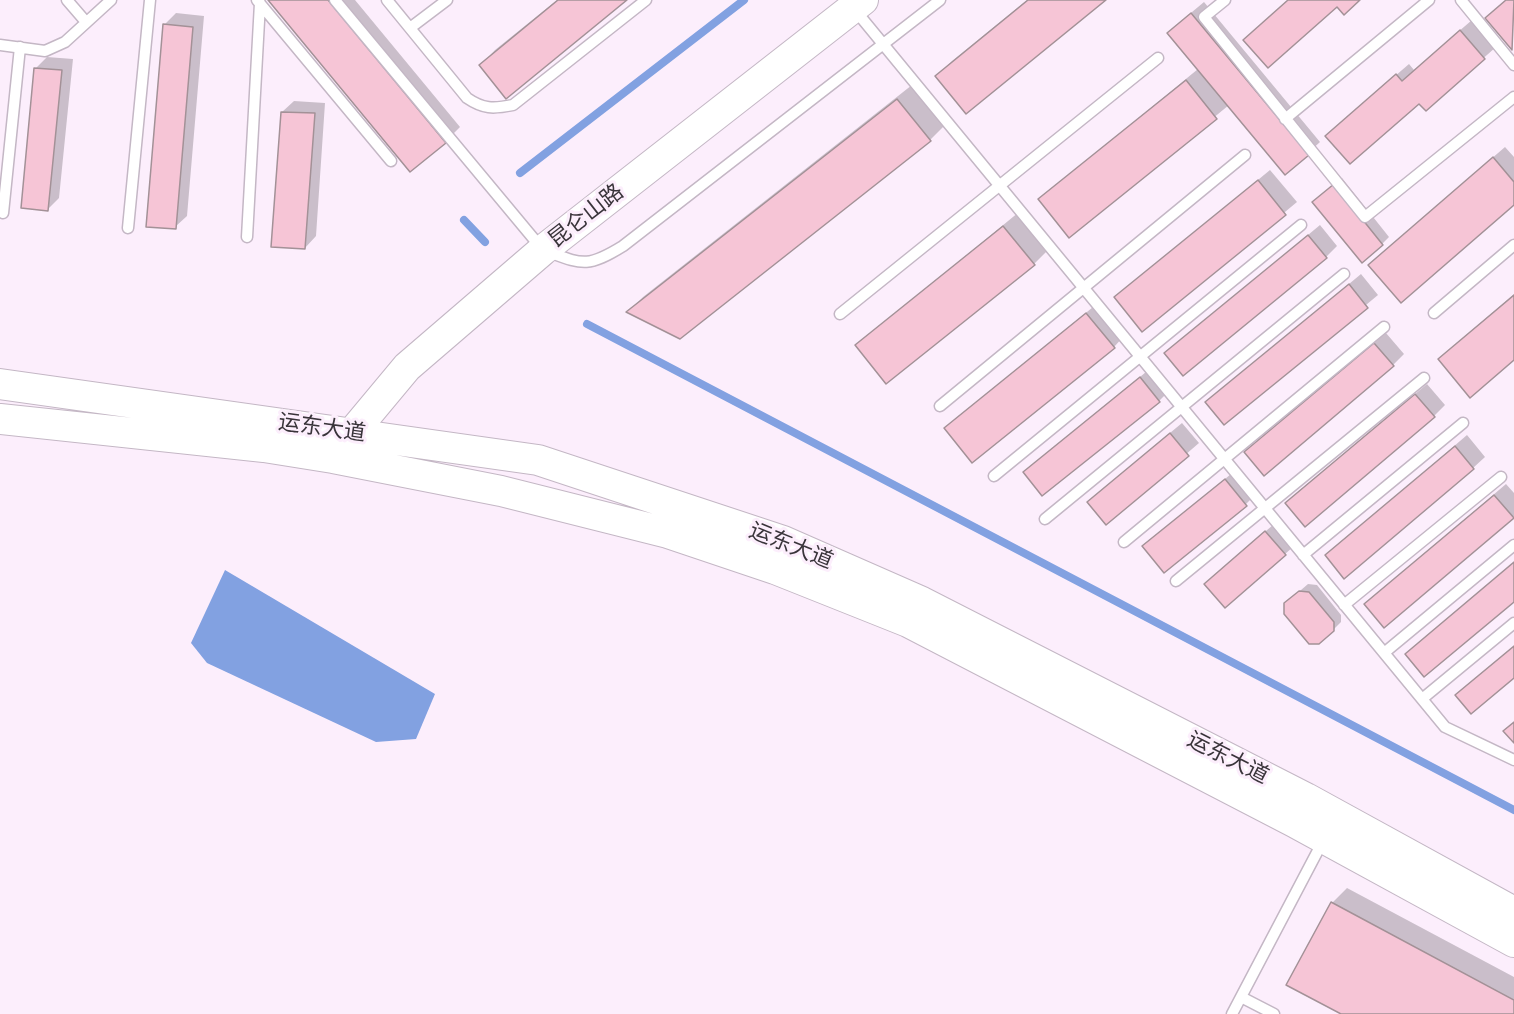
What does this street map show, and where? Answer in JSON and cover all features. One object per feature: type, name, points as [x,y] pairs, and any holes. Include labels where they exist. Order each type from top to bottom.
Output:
[{"type":"main road","name":"昆仑山路","points":[[333,458],[351,432],[407,367],[543,250],[858,4]]},
{"type":"main road","name":"运东大道","points":[[0,384],[538,460],[783,541],[922,602],[1331,827],[1514,942]]},
{"type":"main road","name":"运东大道","points":[[0,419],[264,447],[333,458],[501,491],[668,532],[775,569],[908,622],[1331,827],[1514,912]]},
{"type":"lane","points":[[67,0],[86,22]]},
{"type":"lane","points":[[0,45],[45,51],[65,42],[111,0]]},
{"type":"lane","points":[[128,228],[150,0]]},
{"type":"lane","points":[[335,0],[543,250],[582,264],[601,260],[623,246],[940,0]]},
{"type":"lane","points":[[387,0],[467,98],[481,108],[495,109],[513,105],[646,0]]},
{"type":"lane","points":[[410,28],[447,0]]},
{"type":"lane","points":[[1225,0],[1204,17],[1365,217],[1514,96]]},
{"type":"lane","points":[[1285,119],[1429,0]]},
{"type":"lane","points":[[1461,0],[1514,65]]},
{"type":"lane","points":[[258,2],[392,161]]},
{"type":"lane","points":[[246,237],[258,2]]},
{"type":"lane","points":[[858,4],[883,44],[1445,727],[1514,760]]},
{"type":"lane","points":[[3,213],[20,47]]},
{"type":"lane","points":[[840,314],[1158,58]]},
{"type":"lane","points":[[940,406],[1245,155]]},
{"type":"lane","points":[[994,476],[1301,225]]},
{"type":"lane","points":[[1434,313],[1514,245]]},
{"type":"lane","points":[[1045,519],[1344,274]]},
{"type":"lane","points":[[1124,542],[1384,327]]},
{"type":"lane","points":[[1176,581],[1424,378]]},
{"type":"lane","points":[[1304,555],[1463,423]]},
{"type":"lane","points":[[1344,605],[1501,477]]},
{"type":"lane","points":[[1384,653],[1514,545]]},
{"type":"lane","points":[[1422,699],[1514,623]]},
{"type":"lane","points":[[1232,1014],[1331,827]]},
{"type":"lane","points":[[1241,997],[1274,1014]]},
{"type":"water","points":[[225,570],[435,694],[416,739],[376,742],[207,663],[191,643]]},
{"type":"building","points":[[268,0],[328,0],[446,143],[410,172]]},
{"type":"building","points":[[558,0],[627,0],[506,99],[479,65]]},
{"type":"building","points":[[1028,0],[1106,0],[966,114],[935,76]]},
{"type":"building","points":[[1288,0],[1360,0],[1344,15],[1337,7],[1268,68],[1243,40]]},
{"type":"building","points":[[1506,0],[1514,0],[1512,50],[1485,18]]},
{"type":"building","points":[[1191,13],[1309,155],[1285,175],[1167,33]]},
{"type":"building","points":[[163,24],[193,27],[176,229],[146,227]]},
{"type":"building","points":[[1460,30],[1485,59],[1426,111],[1419,104],[1350,164],[1325,136],[1396,74],[1402,81]]},
{"type":"building","points":[[34,68],[62,70],[48,211],[21,208]]},
{"type":"building","points":[[1186,80],[1217,119],[1069,238],[1038,199]]},
{"type":"building","points":[[897,99],[931,141],[680,339],[626,312]]},
{"type":"building","points":[[281,112],[315,113],[305,249],[271,247]]},
{"type":"building","points":[[1493,157],[1514,182],[1514,205],[1401,303],[1368,265]]},
{"type":"building","points":[[1258,180],[1286,215],[1142,332],[1114,297]]},
{"type":"building","points":[[1334,184],[1383,245],[1362,263],[1312,202]]},
{"type":"building","points":[[1003,226],[1035,265],[886,384],[855,345]]},
{"type":"building","points":[[1308,235],[1327,258],[1183,376],[1164,353]]},
{"type":"building","points":[[1349,284],[1368,308],[1224,425],[1205,402]]},
{"type":"building","points":[[1514,295],[1514,360],[1470,398],[1438,359]]},
{"type":"building","points":[[1086,313],[1115,348],[972,463],[944,428]]},
{"type":"building","points":[[1374,343],[1394,366],[1264,476],[1244,452]]},
{"type":"building","points":[[1140,377],[1160,402],[1042,496],[1023,472]]},
{"type":"building","points":[[1415,394],[1435,417],[1305,527],[1285,503]]},
{"type":"building","points":[[1170,433],[1189,456],[1106,525],[1087,502]]},
{"type":"building","points":[[1455,446],[1474,469],[1344,579],[1325,555]]},
{"type":"building","points":[[1225,479],[1247,506],[1164,573],[1142,546]]},
{"type":"building","points":[[1494,495],[1514,518],[1384,628],[1364,604]]},
{"type":"building","points":[[1265,531],[1286,555],[1225,608],[1204,584]]},
{"type":"building","points":[[1514,562],[1514,602],[1424,677],[1405,654]]},
{"type":"building","points":[[1299,591],[1309,592],[1334,622],[1334,631],[1319,644],[1309,644],[1284,614],[1284,603]]},
{"type":"building","points":[[1514,646],[1514,678],[1471,714],[1455,695]]},
{"type":"building","points":[[1514,722],[1514,743],[1503,731]]},
{"type":"building","points":[[1331,902],[1514,1000],[1514,1014],[1341,1014],[1286,985]]},
{"type":"waterway","points":[[520,173],[744,0]]},
{"type":"waterway","points":[[464,220],[485,242]]},
{"type":"waterway","points":[[587,324],[1514,810]]}]
